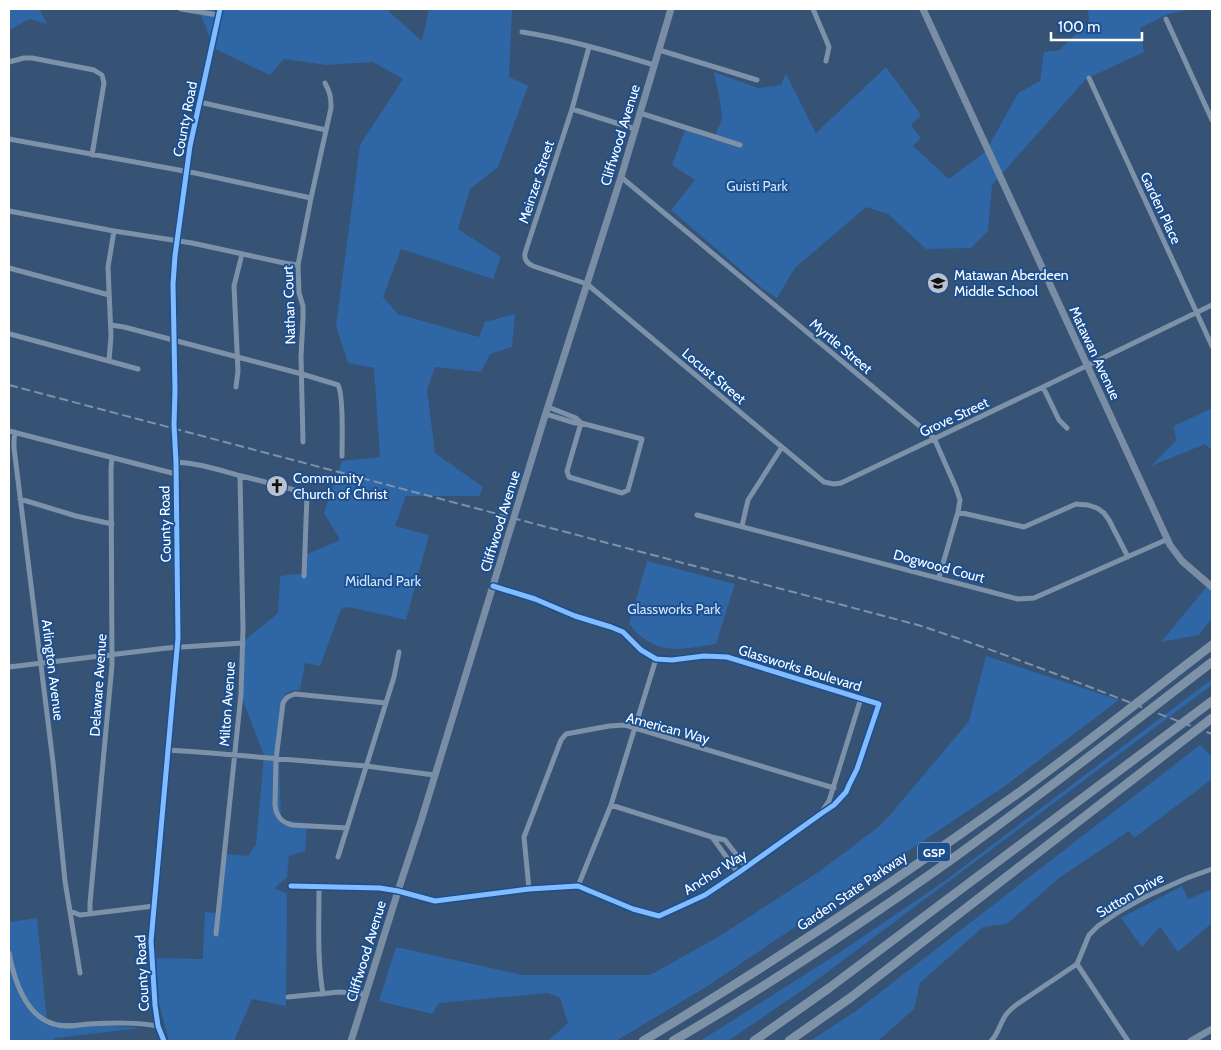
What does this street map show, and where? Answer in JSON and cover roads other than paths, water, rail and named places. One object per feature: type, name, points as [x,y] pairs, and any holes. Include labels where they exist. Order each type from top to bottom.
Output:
[{"type":"highway","name":"Garden State Parkway","points":[[643,1041],[803,941],[961,834],[1070,755],[1212,645]]},
{"type":"highway","name":"GSP","points":[[673,1041],[780,976],[866,919],[1062,778],[1212,662]]},
{"type":"highway","points":[[754,1041],[835,984],[1212,701]]},
{"type":"highway","points":[[789,1041],[850,998],[1212,718]]},
{"type":"street","points":[[180,9],[219,12]]},
{"type":"street","name":"Cliffwood Avenue","points":[[351,1041],[621,177],[671,9]]},
{"type":"street","points":[[813,9],[828,42],[829,47],[826,61]]},
{"type":"street","name":"Matawan Avenue","points":[[923,9],[1168,539],[1182,561],[1212,587]]},
{"type":"street","name":"County Road","points":[[164,1041],[158,1026],[151,953],[177,648],[178,589],[173,284],[190,146],[219,12]]},
{"type":"street","points":[[1166,19],[1212,120]]},
{"type":"street","points":[[522,32],[551,37],[654,65]]},
{"type":"street","name":"Meinzer Street","points":[[587,284],[533,266],[526,262],[525,256],[590,47]]},
{"type":"street","points":[[659,50],[757,80]]},
{"type":"street","points":[[9,62],[32,58],[94,70],[100,73],[104,83],[92,155]]},
{"type":"street","name":"Garden Place","points":[[1089,78],[1212,346]]},
{"type":"street","name":"Nathan Court","points":[[303,442],[301,356],[303,306],[298,265],[331,108],[332,98],[325,83]]},
{"type":"street","points":[[199,102],[326,130]]},
{"type":"street","points":[[572,109],[635,129]]},
{"type":"street","points":[[640,113],[740,145]]},
{"type":"street","points":[[9,140],[186,172],[311,198]]},
{"type":"street","name":"Myrtle Street","points":[[621,177],[934,438],[960,500],[939,578]]},
{"type":"street","points":[[9,211],[298,265]]},
{"type":"street","points":[[109,361],[111,325],[108,268],[114,231]]},
{"type":"street","points":[[236,387],[238,371],[234,286],[242,254]]},
{"type":"street","points":[[9,268],[109,295]]},
{"type":"street","name":"Locust Street","points":[[587,284],[821,480],[828,483]]},
{"type":"street","name":"Grove Street","points":[[828,483],[841,483],[1043,388],[1212,305]]},
{"type":"street","points":[[111,325],[333,383],[340,387],[342,456]]},
{"type":"street","points":[[10,334],[138,369]]},
{"type":"street","points":[[1043,388],[1060,420],[1067,428]]},
{"type":"street","points":[[547,410],[575,423],[581,423],[642,439],[628,490],[622,493],[569,477],[567,471],[581,423]]},
{"type":"street","points":[[9,431],[176,474]]},
{"type":"street","name":"Arlington Avenue","points":[[16,432],[14,448],[70,910]]},
{"type":"street","points":[[742,526],[748,500],[782,447]]},
{"type":"street","name":"Delaware Avenue","points":[[90,913],[112,654],[112,458]]},
{"type":"street","points":[[176,462],[204,465],[306,494],[304,576]]},
{"type":"street","name":"Milton Avenue","points":[[216,934],[240,701],[243,643],[240,476]]},
{"type":"street","points":[[20,499],[76,516],[112,524]]},
{"type":"street","points":[[958,512],[1024,527],[1076,504],[1088,505],[1104,513],[1128,557]]},
{"type":"street","name":"Dogwood Court","points":[[696,514],[1018,599],[1034,598],[1168,539]]},
{"type":"street","points":[[493,586],[535,599],[574,616],[612,627],[622,632],[641,650],[656,659],[611,805],[578,886]]},
{"type":"street","points":[[9,667],[112,654],[243,643]]},
{"type":"street","points":[[338,857],[386,704],[399,652]]},
{"type":"street","name":"Glassworks Boulevard","points":[[656,659],[672,660],[704,656],[727,657],[879,704]]},
{"type":"street","points":[[347,828],[292,825],[280,819],[275,810],[276,759],[282,703],[289,696],[295,694],[386,704]]},
{"type":"street","name":"Anchor Way","points":[[822,812],[829,802],[834,788],[861,698]]},
{"type":"street","name":"Anchor Way","points":[[291,886],[375,888],[398,891],[435,901],[529,889],[578,886],[633,909],[659,916],[705,895],[834,805],[846,792],[858,769],[879,704]]},
{"type":"street","name":"American Way","points":[[529,889],[524,836],[561,740],[566,734],[624,725],[834,788]]},
{"type":"street","points":[[168,750],[366,766],[434,774]]},
{"type":"street","points":[[611,805],[725,840],[746,867]]},
{"type":"street","points":[[712,837],[738,873]]},
{"type":"street","name":"Sutton Drive","points":[[1077,964],[1089,935],[1098,926],[1144,897],[1212,869]]},
{"type":"street","points":[[319,887],[319,938],[323,994]]},
{"type":"street","points":[[70,910],[80,915],[154,906]]},
{"type":"street","points":[[70,910],[80,973]]},
{"type":"street","points":[[9,953],[16,981],[35,1013],[42,1019],[57,1025],[131,1023],[158,1026]]},
{"type":"street","points":[[991,1041],[999,1031],[1009,1011],[1016,1004],[1077,964],[1128,1041]]},
{"type":"street","points":[[288,997],[339,992],[366,994]]},
{"type":"street","points":[[1191,1041],[1212,1029]]},
{"type":"railway","points":[[9,385],[918,625],[1029,664],[1212,734]]},
{"type":"place","name":"Matawan Aberdeen Middle School","points":[[938,283]]},
{"type":"place","name":"Community Church of Christ","points":[[277,486]]},
{"type":"park label","name":"Guisti Park","points":[[757,186]]},
{"type":"park label","name":"Midland Park","points":[[383,581]]},
{"type":"park label","name":"Glassworks Park","points":[[674,609]]}]
